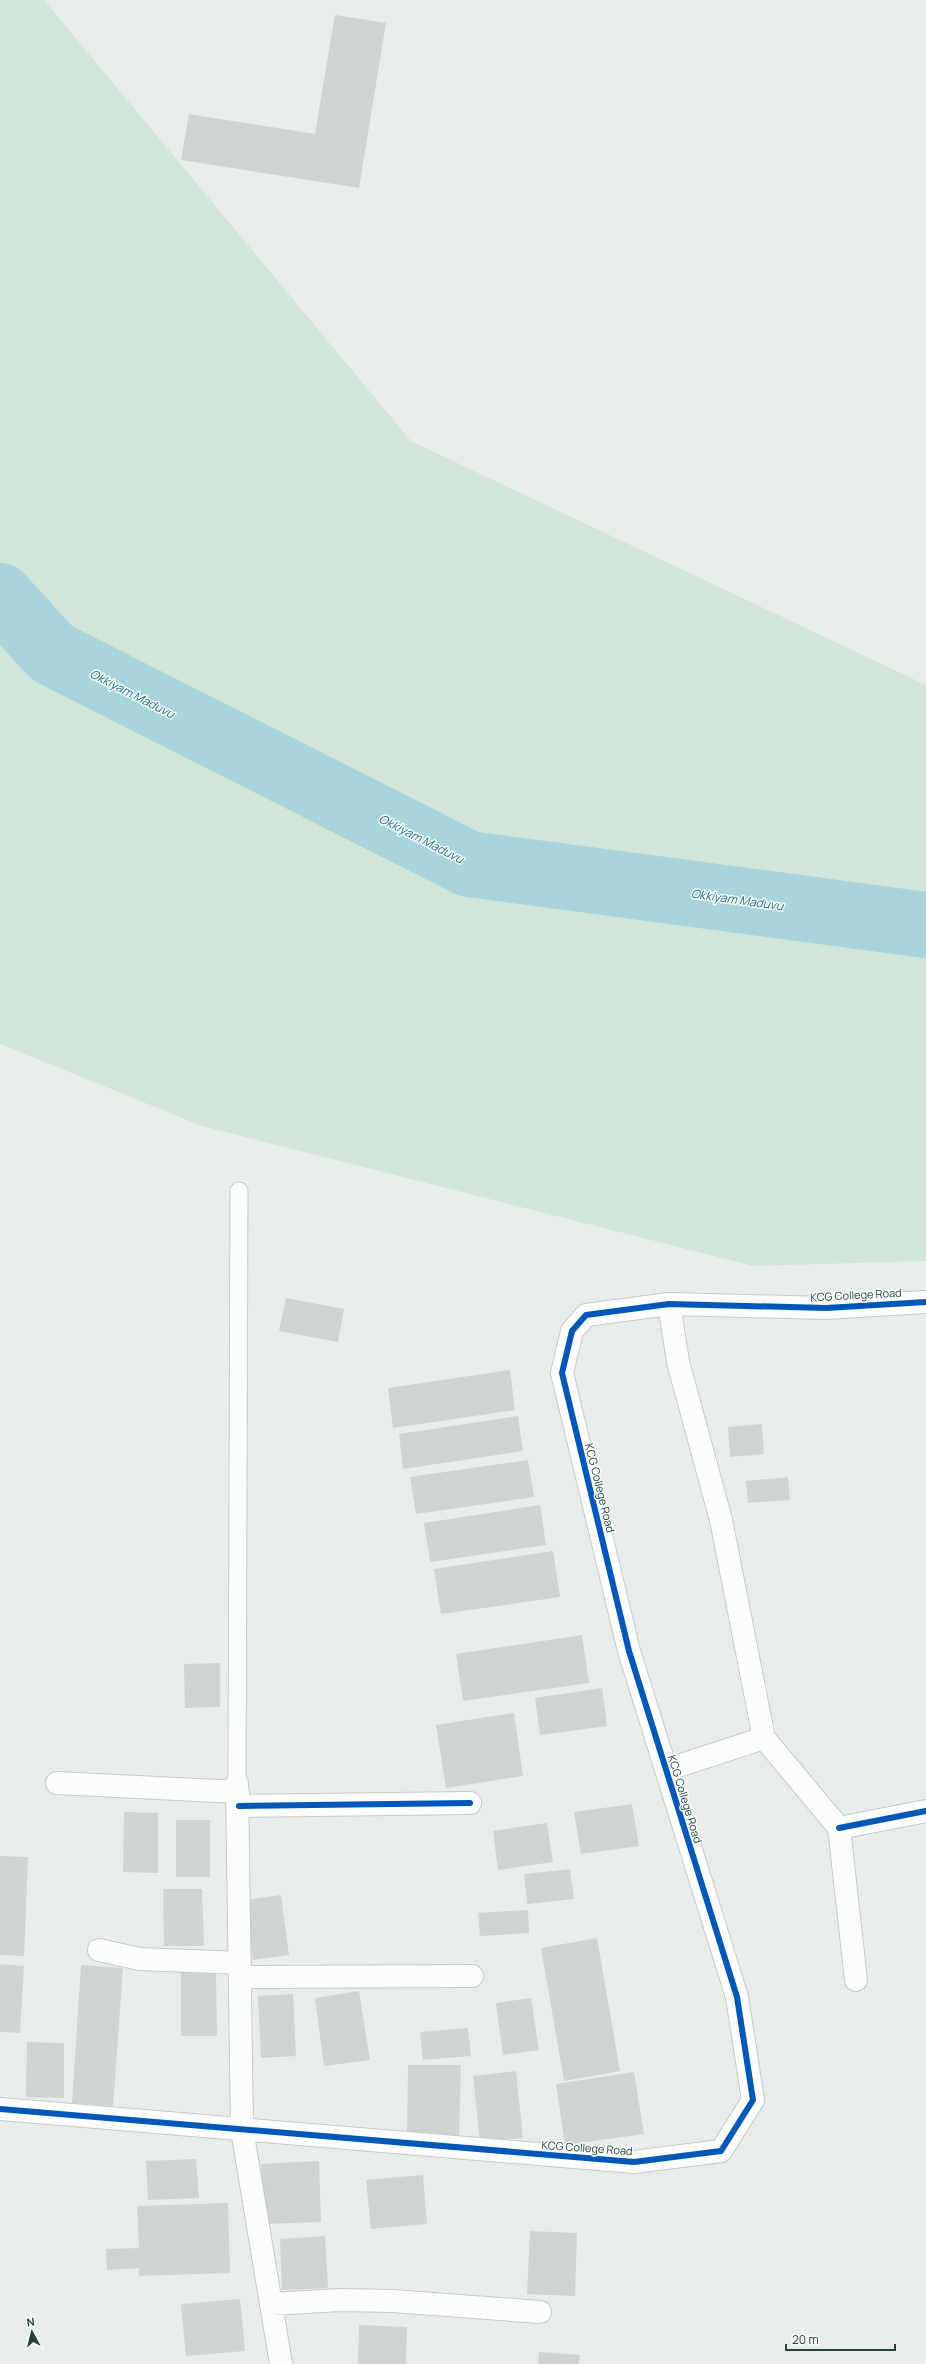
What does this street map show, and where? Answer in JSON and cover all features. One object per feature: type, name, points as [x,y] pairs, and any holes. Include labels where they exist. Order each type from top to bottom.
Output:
[{"type":"street","name":"KCG College Road","points":[[242,2130],[634,2162],[721,2151],[753,2100],[737,1997],[629,1651],[562,1373],[572,1331],[586,1315],[669,1304],[826,1308],[926,1302]]},
{"type":"street","points":[[669,1304],[678,1362],[721,1520],[764,1738],[839,1828],[856,1980]]},
{"type":"street","points":[[666,1770],[764,1738]]},
{"type":"street","points":[[57,1783],[238,1793],[470,1803]]},
{"type":"street","points":[[238,1793],[242,2130],[281,2364]]},
{"type":"street","points":[[839,1828],[926,1811]]},
{"type":"street","points":[[99,1950],[140,1959],[240,1970],[472,1976]]},
{"type":"street","points":[[0,2109],[242,2130]]},
{"type":"street","points":[[271,2304],[340,2300],[393,2301],[540,2312]]},
{"type":"lane","points":[[238,1793],[239,1191]]},
{"type":"green space","points":[[0,0],[44,0],[411,441],[926,685],[926,1261],[753,1266],[202,1126],[0,1044]]},
{"type":"building","points":[[335,15],[386,23],[359,188],[181,160],[189,114],[315,134]]},
{"type":"building","points":[[286,1298],[344,1309],[338,1342],[279,1331]]},
{"type":"building","points":[[510,1370],[515,1410],[393,1428],[388,1388]]},
{"type":"building","points":[[518,1416],[523,1451],[403,1469],[399,1434]]},
{"type":"building","points":[[762,1424],[764,1454],[730,1457],[728,1427]]},
{"type":"building","points":[[528,1460],[534,1497],[416,1514],[410,1477]]},
{"type":"building","points":[[788,1477],[790,1500],[748,1503],[746,1481]]},
{"type":"building","points":[[540,1505],[546,1545],[430,1562],[424,1523]]},
{"type":"building","points":[[553,1551],[560,1597],[441,1614],[434,1569]]},
{"type":"building","points":[[582,1635],[589,1683],[463,1701],[456,1654]]},
{"type":"building","points":[[220,1663],[220,1707],[185,1708],[184,1664]]},
{"type":"building","points":[[602,1688],[607,1726],[540,1735],[535,1698]]},
{"type":"building","points":[[514,1713],[523,1776],[446,1788],[436,1725]]},
{"type":"building","points":[[632,1804],[639,1846],[581,1854],[574,1812]]},
{"type":"building","points":[[124,1812],[158,1813],[158,1873],[123,1872]]},
{"type":"building","points":[[176,1820],[210,1820],[210,1877],[176,1877]]},
{"type":"building","points":[[547,1823],[553,1862],[498,1870],[493,1831]]},
{"type":"building","points":[[0,1856],[28,1857],[24,1956],[0,1955]]},
{"type":"building","points":[[570,1869],[574,1899],[527,1904],[524,1874]]},
{"type":"building","points":[[163,1889],[202,1889],[204,1946],[164,1946]]},
{"type":"building","points":[[281,1895],[289,1955],[253,1960],[244,1900]]},
{"type":"building","points":[[528,1910],[529,1933],[480,1936],[478,1913]]},
{"type":"building","points":[[597,1938],[620,2071],[564,2081],[541,1948]]},
{"type":"building","points":[[0,1964],[24,1966],[20,2033],[0,2032]]},
{"type":"building","points":[[81,1965],[123,1968],[113,2106],[72,2103]]},
{"type":"building","points":[[181,1971],[216,1971],[217,2036],[181,2036]]},
{"type":"building","points":[[359,1991],[370,2060],[324,2066],[315,1998]]},
{"type":"building","points":[[293,1994],[296,2056],[261,2058],[258,1996]]},
{"type":"building","points":[[531,1998],[539,2050],[503,2055],[496,2003]]},
{"type":"building","points":[[468,2028],[471,2056],[423,2060],[420,2032]]},
{"type":"building","points":[[27,2042],[64,2043],[64,2098],[26,2097]]},
{"type":"building","points":[[408,2065],[461,2065],[459,2136],[407,2135]]},
{"type":"building","points":[[516,2071],[523,2138],[480,2142],[473,2076]]},
{"type":"building","points":[[634,2072],[644,2134],[565,2145],[556,2084]]},
{"type":"building","points":[[196,2159],[199,2198],[148,2200],[146,2161]]},
{"type":"building","points":[[319,2161],[321,2222],[264,2224],[261,2164]]},
{"type":"building","points":[[423,2175],[427,2224],[371,2229],[366,2180]]},
{"type":"building","points":[[228,2203],[230,2273],[139,2276],[139,2268],[107,2270],[106,2249],[139,2248],[137,2206]]},
{"type":"building","points":[[530,2231],[577,2233],[575,2296],[527,2294]]},
{"type":"building","points":[[325,2236],[328,2288],[282,2290],[280,2239]]},
{"type":"building","points":[[240,2299],[245,2351],[186,2356],[181,2304]]},
{"type":"building","points":[[359,2325],[407,2327],[406,2364],[358,2364]]},
{"type":"building","points":[[539,2352],[580,2355],[579,2364],[538,2364]]},
{"type":"waterway","name":"Okkiyam Maduvu","points":[[0,596],[52,653],[469,864],[926,925]]},
{"type":"cycle path","points":[[0,2109],[634,2162],[721,2151],[753,2100],[737,1997],[629,1651],[562,1373],[572,1331],[586,1315],[669,1304],[826,1308],[926,1302]]},
{"type":"cycle path","points":[[239,1806],[470,1803]]},
{"type":"cycle path","points":[[839,1828],[926,1811]]}]
